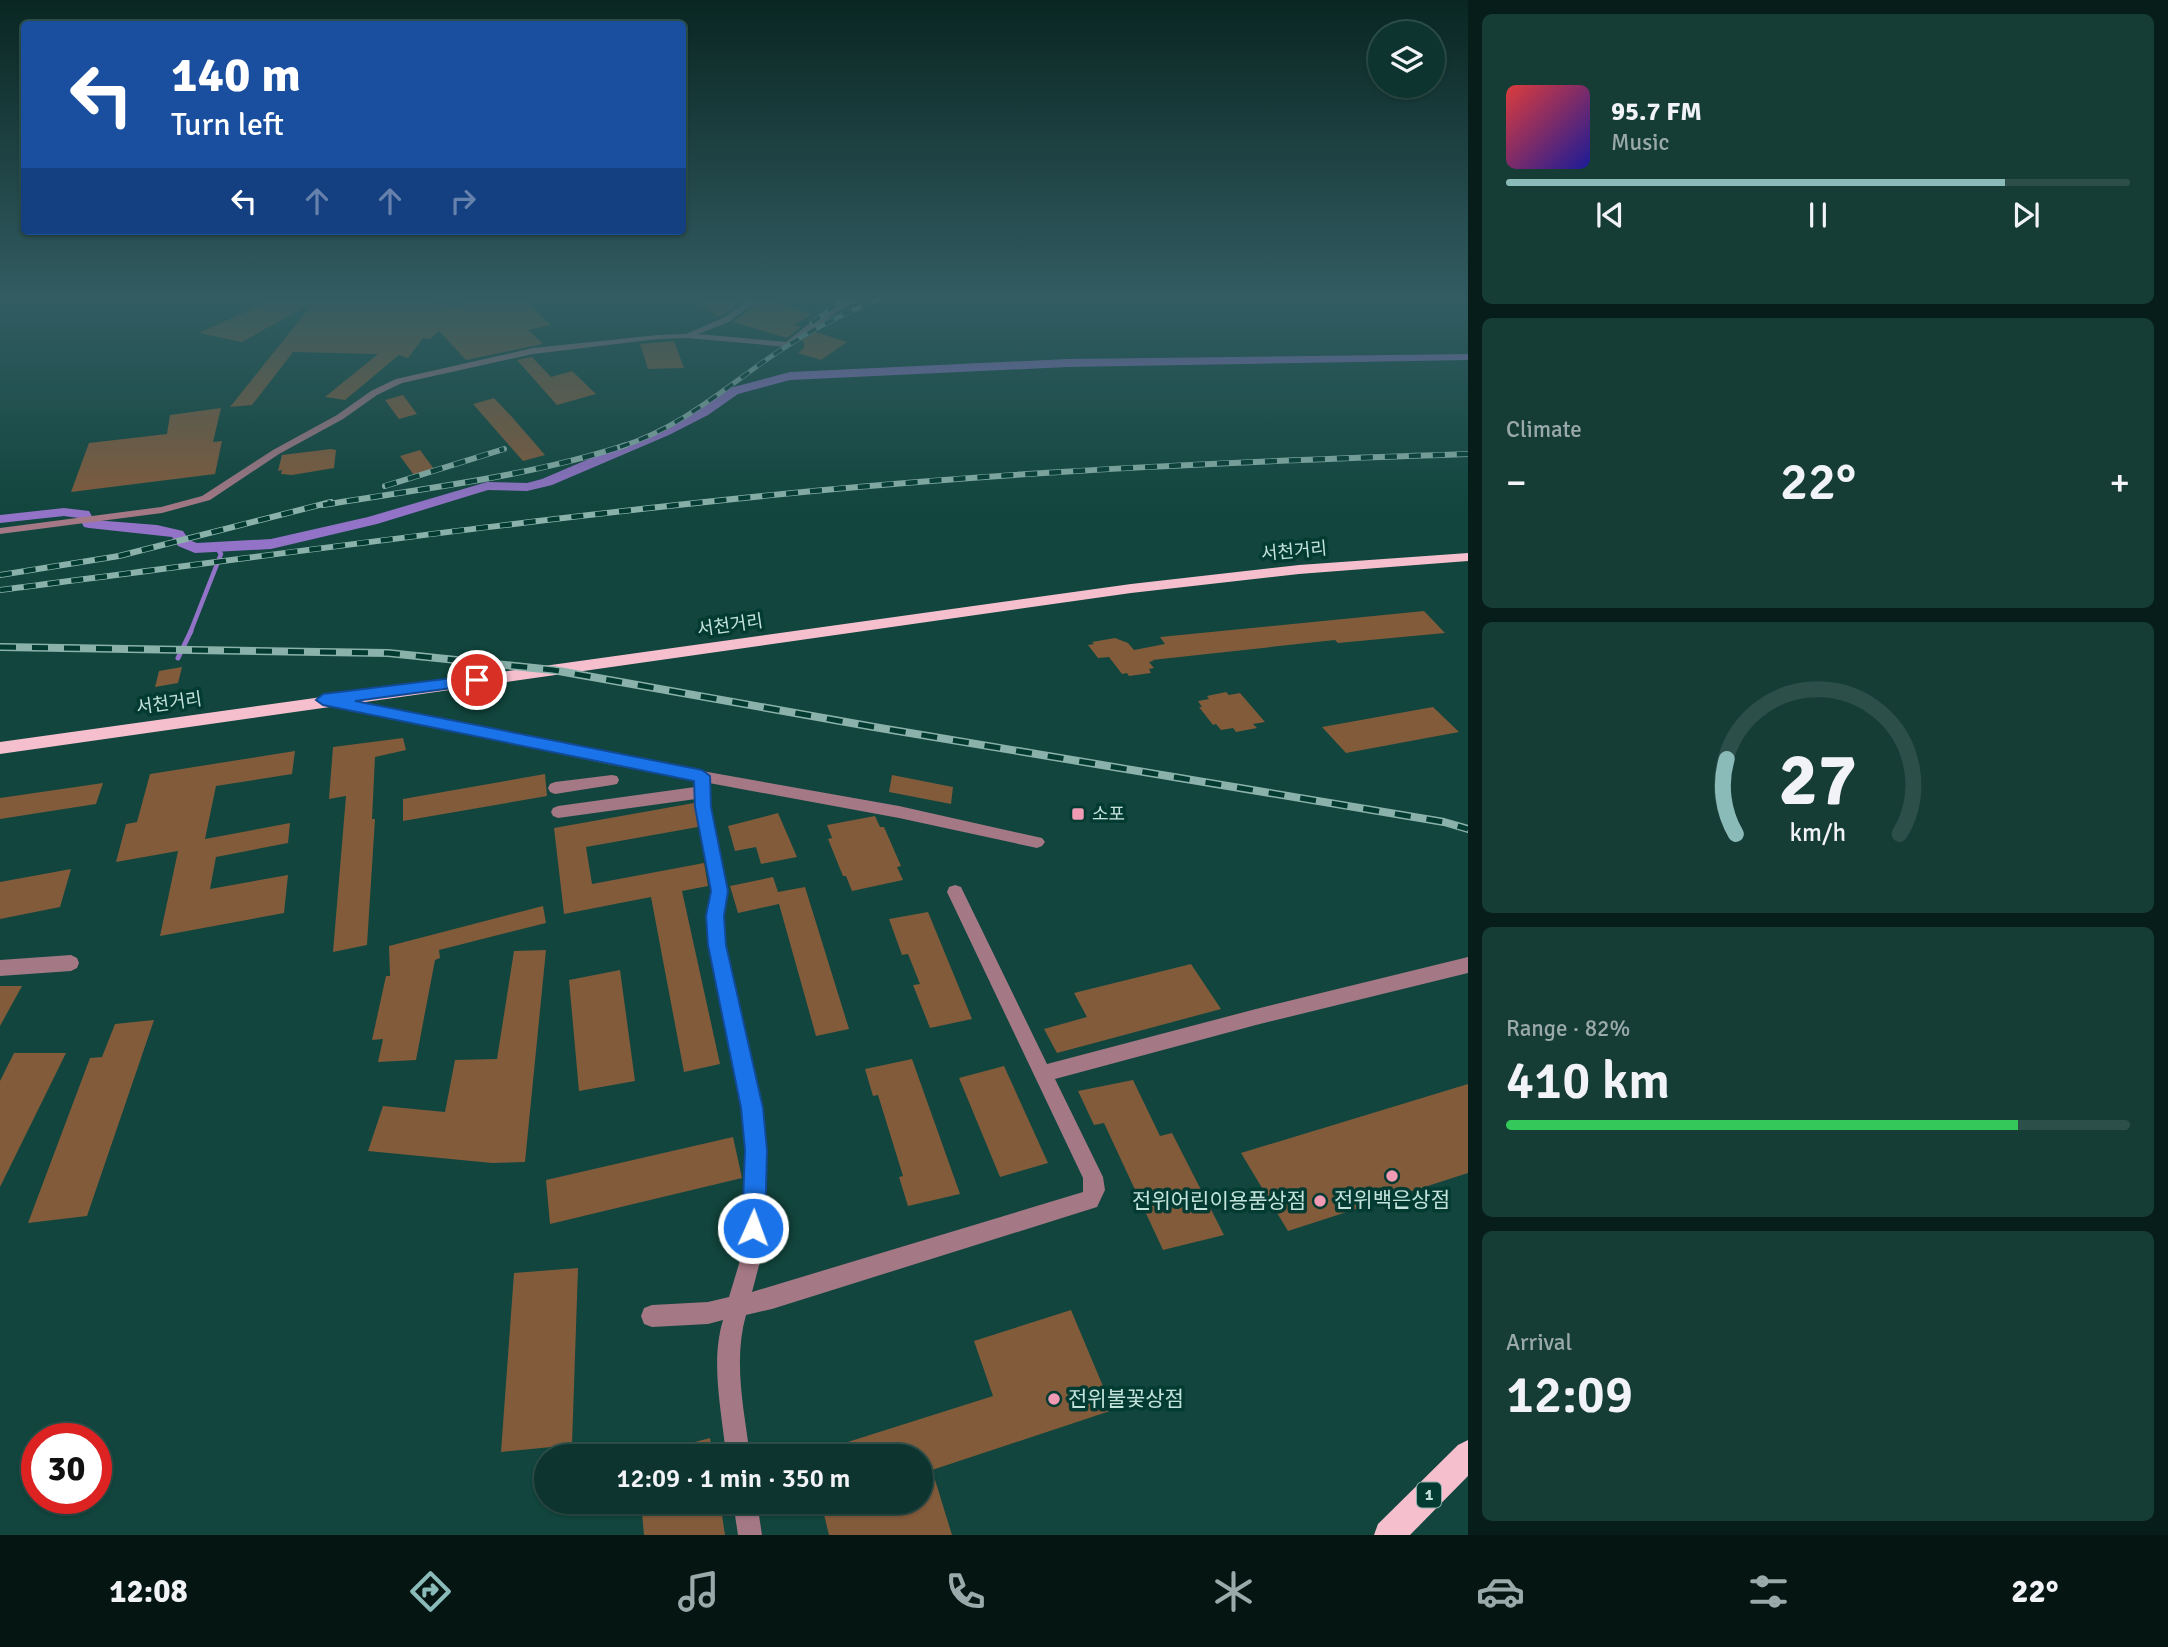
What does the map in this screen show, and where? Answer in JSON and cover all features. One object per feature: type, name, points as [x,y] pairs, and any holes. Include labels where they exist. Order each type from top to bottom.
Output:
[{"type":"main road","name":"서천거리","points":[[0,748],[323,700],[1128,589],[1265,573],[1468,557]]},
{"type":"main road","name":"1","points":[[1390,1535],[1468,1455]]},
{"type":"street","points":[[0,531],[162,510],[206,498],[276,452],[340,417],[374,393],[398,382],[452,370]]},
{"type":"street","points":[[323,700],[612,760],[703,784],[900,813],[1037,842]]},
{"type":"street","points":[[612,760],[612,780],[617,804]]},
{"type":"street","points":[[555,788],[612,780]]},
{"type":"street","points":[[558,812],[617,804],[703,784]]},
{"type":"street","points":[[703,784],[703,807],[719,891],[715,916],[717,945],[752,1108],[756,1150],[752,1254],[729,1336],[729,1376],[737,1444]]},
{"type":"street","points":[[577,785],[580,809]]},
{"type":"street","points":[[652,1316],[708,1313],[735,1307],[1090,1200],[1095,1189],[1093,1177],[955,892]]},
{"type":"street","points":[[0,968],[71,963]]},
{"type":"street","points":[[1042,1074],[1256,1017],[1468,965]]},
{"type":"street","points":[[747,1514],[751,1535]]},
{"type":"building","points":[[260,370],[279,370],[252,405],[230,407]]},
{"type":"building","points":[[359,370],[381,370],[345,400],[325,397]]},
{"type":"building","points":[[526,370],[544,370],[551,377],[572,371],[596,394],[557,405]]},
{"type":"building","points":[[403,395],[417,414],[399,419],[385,400]]},
{"type":"building","points":[[494,398],[545,455],[523,461],[473,404]]},
{"type":"building","points":[[221,408],[213,442],[222,441],[215,474],[71,492],[89,443],[167,434],[170,415]]},
{"type":"building","points":[[336,450],[334,468],[292,475],[278,471],[282,455]]},
{"type":"building","points":[[420,450],[434,469],[414,475],[400,456]]},
{"type":"building","points":[[1424,611],[1445,633],[1338,643],[1335,640],[1152,660],[1154,661],[1149,662],[1154,668],[1149,669],[1151,673],[1129,676],[1127,673],[1122,674],[1109,657],[1098,658],[1088,645],[1115,638],[1128,643],[1134,650],[1165,644],[1160,637]]},
{"type":"building","points":[[182,667],[178,683],[155,687],[159,671]]},
{"type":"building","points":[[1226,692],[1229,695],[1240,693],[1265,722],[1253,724],[1257,728],[1236,732],[1233,728],[1221,730],[1216,724],[1213,725],[1199,707],[1202,707],[1198,701]]},
{"type":"building","points":[[1433,707],[1459,732],[1346,753],[1322,727]]},
{"type":"building","points":[[403,738],[406,750],[375,757],[372,819],[375,819],[367,945],[333,952],[346,796],[329,799],[333,747]]},
{"type":"building","points":[[295,751],[292,774],[216,786],[205,839],[290,823],[288,843],[216,857],[210,889],[288,875],[284,913],[160,936],[178,851],[116,862],[126,824],[137,822],[150,774]]},
{"type":"building","points":[[545,774],[547,796],[403,821],[403,799]]},
{"type":"building","points":[[892,775],[953,787],[951,804],[889,792]]},
{"type":"building","points":[[103,783],[96,804],[0,819],[0,798]]},
{"type":"building","points":[[694,803],[698,827],[586,847],[592,884],[704,863],[708,886],[682,891],[720,1064],[684,1072],[651,897],[564,914],[554,828]]},
{"type":"building","points":[[778,813],[797,857],[761,864],[756,847],[735,851],[728,826]]},
{"type":"building","points":[[875,816],[880,827],[884,827],[901,866],[897,867],[903,880],[852,891],[828,839],[832,838],[827,825]]},
{"type":"building","points":[[71,869],[60,907],[0,919],[0,882]]},
{"type":"building","points":[[773,877],[778,892],[805,887],[849,1029],[816,1036],[779,904],[738,913],[730,886]]},
{"type":"building","points":[[543,906],[546,923],[439,950],[440,958],[435,960],[416,1060],[378,1062],[383,1039],[372,1040],[386,976],[390,976],[389,946]]},
{"type":"building","points":[[928,912],[972,1019],[930,1028],[913,985],[920,984],[908,954],[902,955],[889,919]]},
{"type":"building","points":[[546,950],[525,1162],[492,1163],[368,1151],[383,1106],[445,1112],[455,1060],[497,1059],[514,951]]},
{"type":"building","points":[[1191,964],[1221,1009],[1057,1053],[1044,1029],[1087,1017],[1074,993]]},
{"type":"building","points":[[620,970],[635,1081],[579,1091],[569,980]]},
{"type":"building","points":[[0,986],[22,986],[0,1026]]},
{"type":"building","points":[[154,1020],[87,1216],[28,1223],[90,1058],[102,1057],[115,1024]]},
{"type":"building","points":[[14,1053],[66,1053],[0,1187],[0,1081]]},
{"type":"building","points":[[912,1059],[960,1194],[908,1206],[899,1177],[903,1176],[878,1095],[873,1096],[865,1069]]},
{"type":"building","points":[[1004,1066],[1048,1163],[1000,1177],[959,1078]]},
{"type":"building","points":[[1133,1080],[1160,1136],[1172,1133],[1224,1235],[1163,1250],[1104,1123],[1094,1125],[1078,1091]]},
{"type":"building","points":[[1468,1084],[1468,1173],[1288,1231],[1241,1153]]},
{"type":"building","points":[[733,1137],[742,1178],[550,1224],[546,1180]]},
{"type":"building","points":[[578,1268],[572,1444],[534,1444],[534,1449],[501,1452],[514,1273]]},
{"type":"building","points":[[1071,1310],[1113,1410],[933,1470],[933,1444],[841,1444],[993,1396],[974,1341]]},
{"type":"building","points":[[710,1438],[711,1444],[687,1444]]},
{"type":"building","points":[[933,1473],[952,1535],[829,1535],[824,1514],[933,1514]]},
{"type":"building","points":[[642,1514],[722,1514],[725,1535],[644,1535]]},
{"type":"waterway","points":[[0,519],[64,512],[84,514],[89,524],[157,529],[178,534],[183,543],[195,548],[271,544],[372,521],[487,486],[527,487],[547,482],[664,432],[704,412],[734,391],[790,376],[926,370]]},
{"type":"waterway","points":[[190,633],[221,554],[216,547]]},
{"type":"waterway","points":[[178,658],[191,631]]},
{"type":"railway","points":[[624,446],[678,421],[753,370]]},
{"type":"railway","points":[[323,505],[514,474],[624,446]]},
{"type":"railway","points":[[620,447],[624,446]]},
{"type":"railway","points":[[385,486],[504,449]]},
{"type":"railway","points":[[0,590],[515,524],[824,490],[1146,467],[1468,454]]},
{"type":"railway","points":[[0,575],[119,556],[331,502]]},
{"type":"railway","points":[[0,647],[388,653],[553,670],[874,727],[1444,822],[1468,829]]},
{"type":"place","name":"소포","points":[[1078,814]]},
{"type":"place","name":"전위백은상점","points":[[1392,1176]]},
{"type":"place","name":"전위어린이용품상점","points":[[1320,1201]]},
{"type":"place","name":"전위불꽃상점","points":[[1054,1399]]},
{"type":"route","points":[[477,680],[323,700],[702,776],[703,807],[719,891],[715,916],[717,945],[752,1108],[756,1150],[753,1228]]}]
